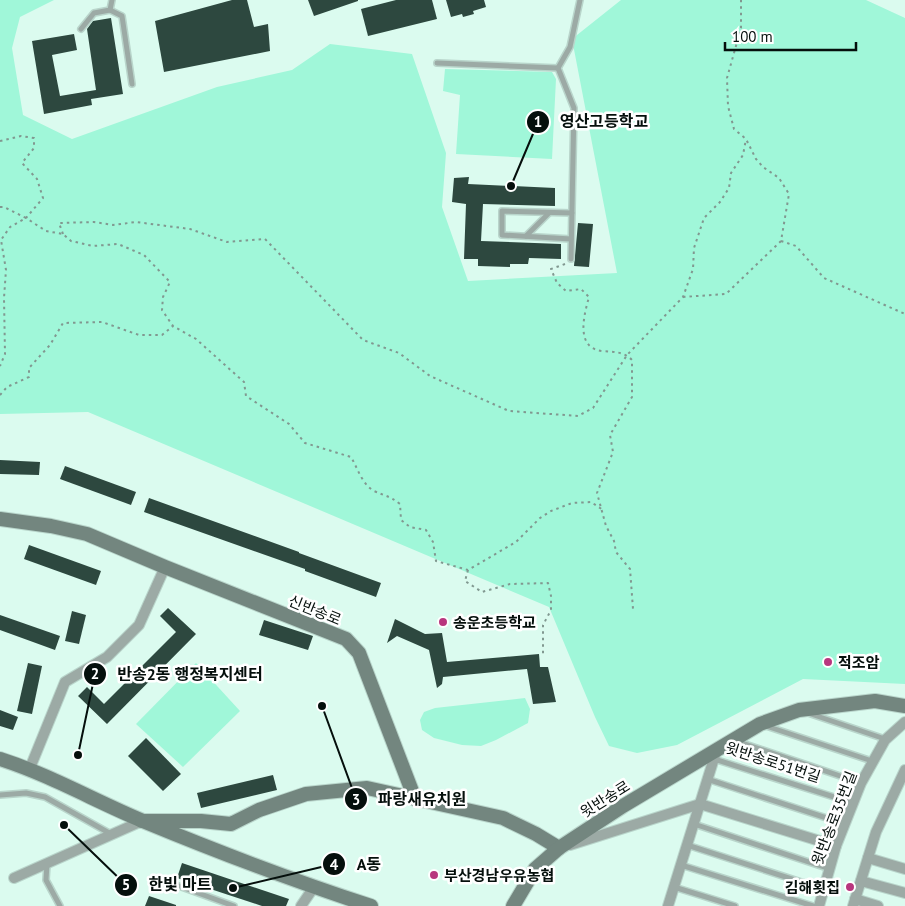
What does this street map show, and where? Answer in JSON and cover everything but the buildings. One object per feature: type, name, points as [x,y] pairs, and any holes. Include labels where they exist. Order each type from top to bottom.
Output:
[{"type":"main road","name":"신반송로","points":[[0,519],[51,526],[87,534],[346,639],[359,653],[415,800]]},
{"type":"main road","name":"윗반송로","points":[[513,906],[535,869],[559,848],[622,806],[715,755],[733,740],[760,724],[799,710],[875,701],[905,706]]},
{"type":"main road","points":[[0,759],[30,768],[142,821],[364,905]]},
{"type":"main road","points":[[142,821],[201,821],[231,824],[259,810],[306,794],[367,788],[503,818],[559,848]]},
{"type":"street","points":[[30,768],[65,682],[107,657],[140,625],[165,567]]},
{"type":"street","name":"윗반송로35번길","points":[[819,906],[836,846],[861,783],[885,740],[905,722]]},
{"type":"street","name":"윗반송로51번길","points":[[668,906],[715,755]]},
{"type":"street","points":[[878,906],[854,903],[876,832],[905,770]]},
{"type":"street","points":[[559,848],[700,804],[836,846]]},
{"type":"street","points":[[14,878],[142,821]]},
{"type":"street","points":[[868,858],[905,869]]},
{"type":"street","points":[[861,880],[905,892]]},
{"type":"street","points":[[301,906],[314,887]]},
{"type":"lane","points":[[110,10],[112,0]]},
{"type":"lane","points":[[558,68],[570,47],[578,19],[580,0]]},
{"type":"lane","points":[[81,29],[94,14],[110,10],[122,16],[132,84]]},
{"type":"lane","points":[[437,63],[558,68]]},
{"type":"lane","points":[[558,68],[574,108],[571,259]]},
{"type":"lane","points":[[571,239],[502,235],[502,211],[572,213]]},
{"type":"lane","points":[[526,236],[548,212]]},
{"type":"lane","points":[[799,710],[885,740]]},
{"type":"lane","points":[[760,724],[872,761]]},
{"type":"lane","points":[[733,740],[861,783]]},
{"type":"lane","name":"윗반송로51번길","points":[[715,755],[852,803]]},
{"type":"lane","points":[[707,779],[845,824]]},
{"type":"lane","points":[[0,795],[26,793],[46,796],[112,834]]},
{"type":"lane","points":[[694,824],[830,869]]},
{"type":"lane","points":[[687,845],[824,889]]},
{"type":"lane","points":[[47,863],[46,880],[60,906]]},
{"type":"lane","points":[[681,865],[813,906]]},
{"type":"lane","points":[[176,885],[234,906]]},
{"type":"lane","points":[[674,887],[735,906]]},
{"type":"path","points":[[683,297],[726,294],[781,241],[789,194],[780,178],[763,167],[756,159],[746,139],[734,129],[728,106],[727,78],[741,28],[741,0]]},
{"type":"path","points":[[0,141],[21,136],[34,138],[34,148],[22,163],[37,179],[42,198],[26,218],[10,227],[0,240],[6,270],[4,298],[5,354],[0,366]]},
{"type":"path","points":[[468,570],[436,561],[433,542],[426,530],[410,527],[401,520],[400,504],[391,497],[373,490],[363,481],[351,457],[305,443],[289,424],[246,396],[244,382],[196,339],[173,326],[162,310],[163,297],[170,282],[144,255],[118,244],[93,246],[71,241],[63,234],[59,223],[94,222],[113,224],[136,222],[190,229],[227,242],[265,239],[363,340],[399,353],[430,376],[510,411],[578,416],[593,408],[627,355],[683,297],[694,269],[694,248],[704,218],[720,202],[729,188],[731,173],[743,155],[746,139]]},
{"type":"path","points":[[0,207],[4,207],[26,218],[48,232],[63,234]]},
{"type":"path","points":[[781,241],[796,246],[824,278],[905,314]]},
{"type":"path","points":[[571,259],[564,264],[551,268],[557,283],[566,290],[581,290],[589,297],[582,332],[587,344],[600,351],[614,351],[627,355],[632,360],[632,397],[610,435],[613,452],[597,493],[606,526],[614,541],[616,552],[630,569],[633,609]]},
{"type":"path","points":[[0,395],[7,387],[29,377],[29,368],[50,345],[63,323],[102,322],[139,335],[162,335],[173,326]]},
{"type":"path","points":[[543,654],[543,625],[551,610],[551,596],[548,583],[510,584],[482,592],[465,581],[468,570],[516,542],[540,518],[551,511],[572,503],[591,502],[603,510]]},
{"type":"green space","points":[[0,0],[54,0],[20,17],[12,48],[23,115],[72,139],[217,87],[292,70],[330,44],[412,54],[446,153],[442,207],[468,281],[617,273],[572,39],[621,0],[866,0],[905,18],[905,684],[803,679],[677,745],[637,753],[609,746],[549,607],[88,412],[0,414]]},
{"type":"green space","points":[[445,69],[552,72],[556,79],[552,159],[456,154],[460,95],[443,91]]},
{"type":"green space","points":[[196,663],[240,711],[183,767],[136,724]]},
{"type":"green space","points":[[525,698],[530,709],[528,723],[481,746],[462,745],[434,738],[422,730],[420,720],[424,712],[435,708]]},
{"type":"place","name":"영산고등학교","points":[[511,186]]},
{"type":"place","name":"송운초등학교","points":[[443,622]]},
{"type":"place","name":"적조암","points":[[828,662]]},
{"type":"place","name":"파랑새유치원","points":[[322,706]]},
{"type":"place","name":"반송2동 행정복지센터","points":[[78,755]]},
{"type":"place","name":"한빛 마트","points":[[64,825]]},
{"type":"place","name":"부산경남우유농협","points":[[434,875]]},
{"type":"place","name":"김해횟집","points":[[850,887]]},
{"type":"place","name":"A동","points":[[233,888]]}]
